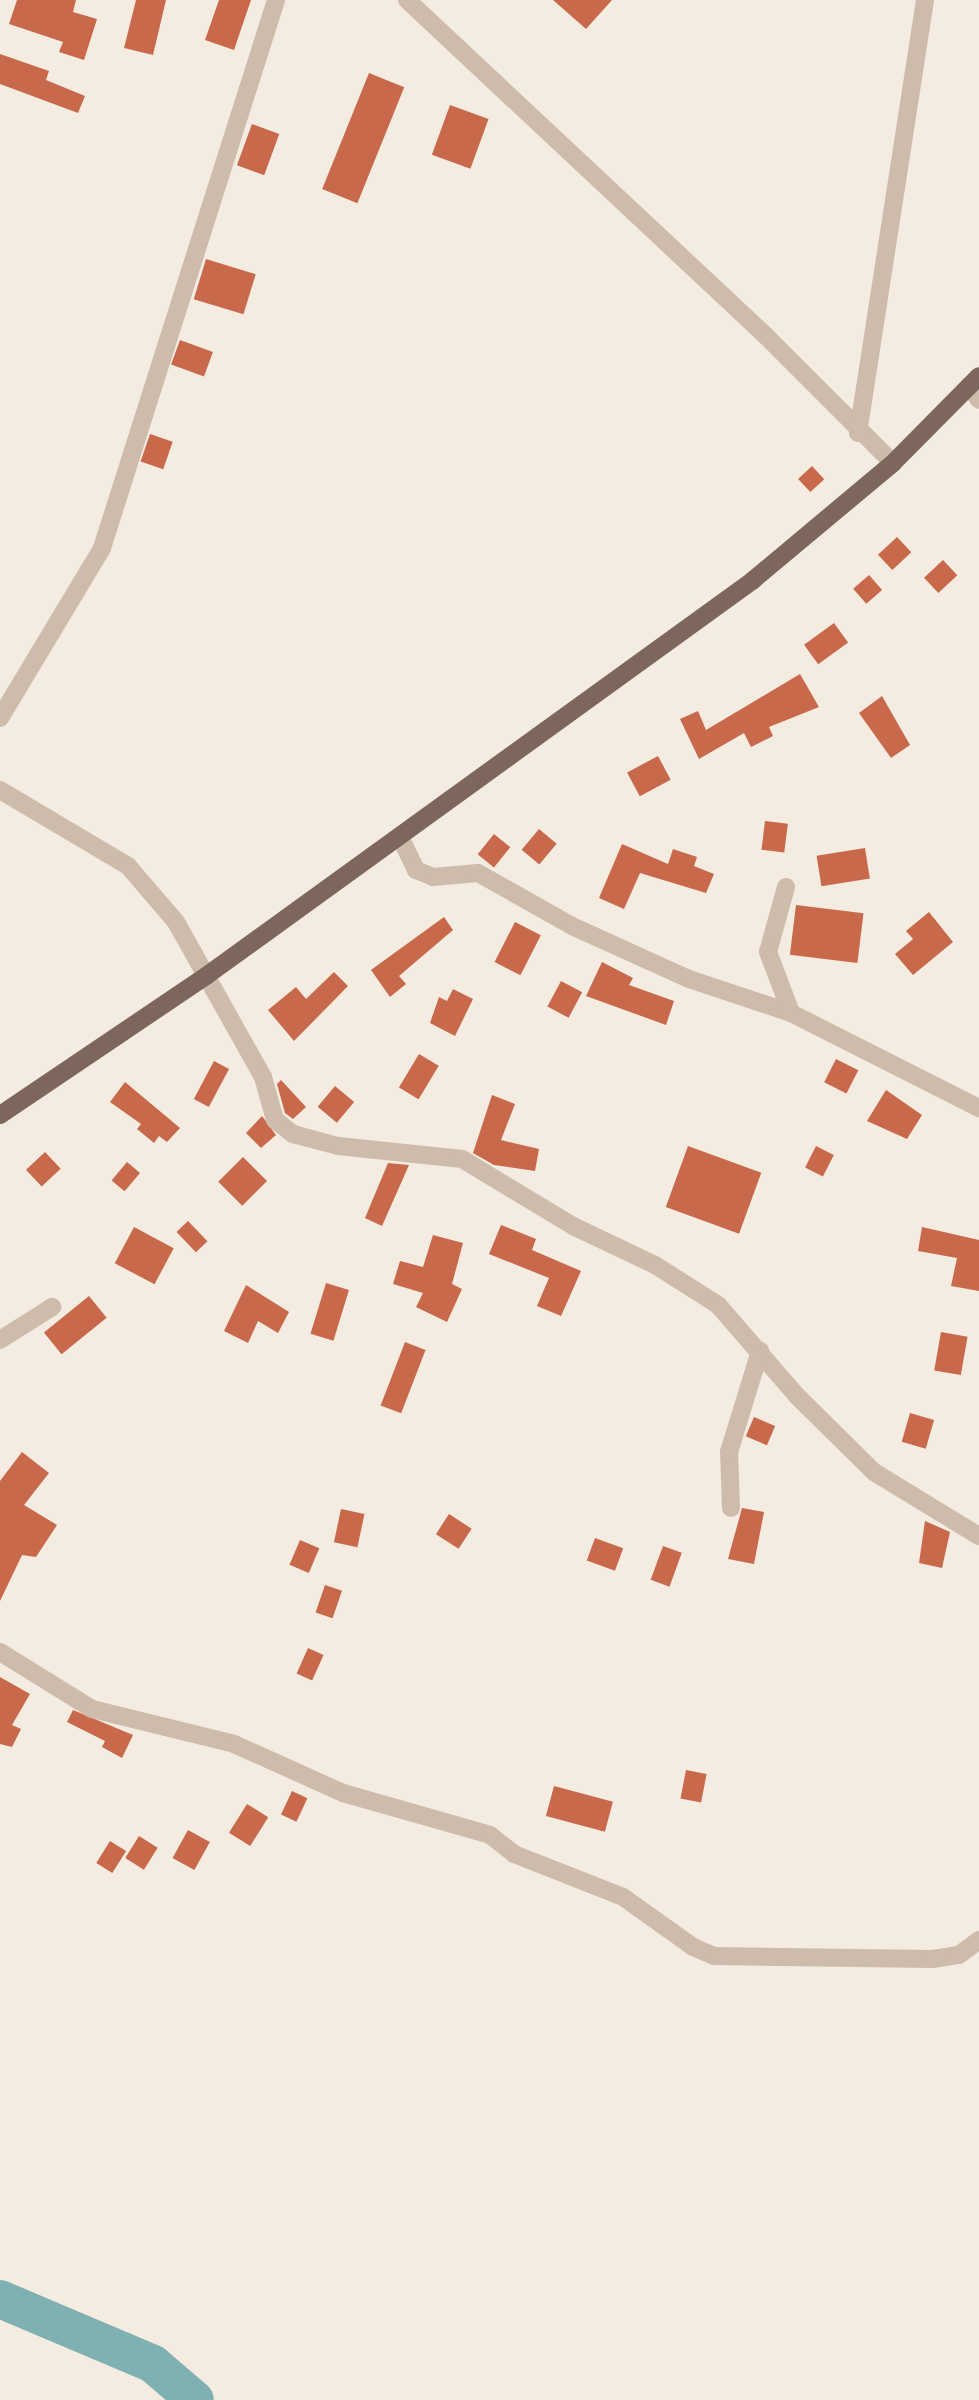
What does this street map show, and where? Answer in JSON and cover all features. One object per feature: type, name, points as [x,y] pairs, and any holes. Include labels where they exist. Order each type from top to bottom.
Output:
[{"type":"main road","points":[[0,1115],[206,976],[752,581],[893,463],[976,387]]},
{"type":"street","points":[[0,718],[102,548],[276,0]]},
{"type":"street","points":[[407,0],[767,337],[858,433],[893,463]]},
{"type":"street","points":[[858,433],[925,0]]},
{"type":"street","points":[[0,790],[128,866],[176,922],[263,1077],[275,1120],[293,1134],[338,1146],[461,1159],[707,1298],[760,1351],[797,1396],[874,1472],[979,1536]]},
{"type":"street","points":[[400,837],[416,870],[433,877],[478,873],[531,907],[689,979],[791,1013],[979,1108]]},
{"type":"street","points":[[786,887],[768,952],[791,1013]]},
{"type":"street","points":[[0,1340],[52,1307]]},
{"type":"street","points":[[731,1508],[729,1452],[760,1351]]},
{"type":"street","points":[[0,1652],[92,1709],[234,1744],[343,1793],[490,1835],[514,1854],[623,1897],[693,1947],[715,1955],[933,1959],[959,1955],[979,1940]]},
{"type":"building","points":[[17,0],[76,0],[73,12],[97,19],[84,60],[59,52],[63,42],[9,24]]},
{"type":"building","points":[[136,0],[166,0],[153,55],[124,48]]},
{"type":"building","points":[[219,0],[251,0],[234,50],[205,40]]},
{"type":"building","points":[[553,0],[612,0],[586,29]]},
{"type":"building","points":[[0,54],[49,71],[46,80],[85,96],[78,113],[0,84]]},
{"type":"building","points":[[369,73],[404,87],[357,203],[322,189]]},
{"type":"building","points":[[450,105],[489,119],[470,169],[432,155]]},
{"type":"building","points":[[252,124],[279,134],[264,175],[237,165]]},
{"type":"building","points":[[206,259],[256,274],[243,314],[194,299]]},
{"type":"building","points":[[180,340],[213,352],[204,376],[171,364]]},
{"type":"building","points":[[150,434],[173,442],[163,469],[141,461]]},
{"type":"building","points":[[812,466],[824,479],[810,492],[798,479]]},
{"type":"building","points":[[897,537],[911,552],[892,570],[878,555]]},
{"type":"building","points":[[943,560],[957,575],[938,593],[924,578]]},
{"type":"building","points":[[869,575],[882,590],[866,604],[853,589]]},
{"type":"building","points":[[834,623],[848,642],[818,664],[804,645]]},
{"type":"building","points":[[800,674],[819,707],[769,727],[773,736],[751,747],[744,733],[699,759],[680,719],[698,711],[706,730]]},
{"type":"building","points":[[882,696],[910,745],[891,758],[859,713]]},
{"type":"building","points":[[658,756],[671,780],[640,796],[627,772]]},
{"type":"building","points":[[765,821],[788,824],[784,853],[761,850]]},
{"type":"building","points":[[539,829],[557,844],[539,864],[522,850]]},
{"type":"building","points":[[494,834],[510,847],[494,867],[478,854]]},
{"type":"building","points":[[622,844],[668,864],[673,849],[697,857],[694,866],[714,874],[706,893],[640,873],[624,909],[599,898]]},
{"type":"building","points":[[865,848],[870,879],[821,886],[817,856]]},
{"type":"building","points":[[796,905],[863,913],[857,963],[790,955]]},
{"type":"building","points":[[929,912],[953,942],[913,975],[895,954],[913,939],[906,931]]},
{"type":"building","points":[[444,917],[453,930],[399,976],[406,984],[390,997],[371,970]]},
{"type":"building","points":[[515,922],[541,935],[520,975],[495,962]]},
{"type":"building","points":[[602,962],[633,978],[629,985],[674,1001],[666,1025],[586,996]]},
{"type":"building","points":[[334,972],[348,986],[294,1041],[268,1010],[296,987],[306,999]]},
{"type":"building","points":[[561,981],[582,992],[569,1018],[547,1007]]},
{"type":"building","points":[[453,989],[473,999],[455,1036],[430,1023],[439,997],[447,1001]]},
{"type":"building","points":[[419,1054],[439,1066],[419,1099],[399,1087]]},
{"type":"building","points":[[836,1059],[858,1070],[846,1094],[824,1082]]},
{"type":"building","points":[[214,1061],[229,1069],[209,1107],[194,1099]]},
{"type":"building","points":[[281,1080],[306,1107],[293,1119],[285,1113],[277,1084]]},
{"type":"building","points":[[125,1082],[180,1128],[167,1142],[159,1136],[154,1143],[137,1129],[141,1124],[110,1102]]},
{"type":"building","points":[[335,1086],[354,1102],[337,1123],[318,1107]]},
{"type":"building","points":[[886,1090],[922,1115],[907,1139],[867,1121]]},
{"type":"building","points":[[492,1095],[515,1104],[501,1140],[539,1149],[535,1171],[494,1165],[473,1153]]},
{"type":"building","points":[[262,1116],[276,1135],[261,1148],[246,1133]]},
{"type":"building","points":[[688,1146],[761,1173],[739,1234],[666,1207]]},
{"type":"building","points":[[816,1146],[834,1155],[823,1176],[805,1167]]},
{"type":"building","points":[[45,1152],[61,1169],[42,1187],[26,1170]]},
{"type":"building","points":[[243,1157],[267,1181],[242,1206],[218,1182]]},
{"type":"building","points":[[127,1162],[140,1173],[125,1191],[112,1180]]},
{"type":"building","points":[[388,1163],[409,1165],[382,1226],[365,1218]]},
{"type":"building","points":[[188,1221],[207,1241],[196,1252],[176,1232]]},
{"type":"building","points":[[501,1225],[536,1239],[532,1250],[581,1271],[561,1316],[537,1306],[549,1278],[489,1254]]},
{"type":"building","points":[[134,1227],[174,1248],[154,1284],[115,1263]]},
{"type":"building","points":[[922,1227],[979,1240],[979,1291],[951,1286],[957,1258],[918,1251]]},
{"type":"building","points":[[433,1235],[463,1243],[452,1284],[462,1289],[447,1322],[416,1307],[423,1293],[393,1284],[400,1261],[423,1267]]},
{"type":"building","points":[[326,1283],[349,1290],[333,1341],[311,1334]]},
{"type":"building","points":[[246,1285],[289,1312],[278,1333],[258,1321],[248,1343],[224,1331]]},
{"type":"building","points":[[89,1296],[107,1318],[62,1354],[44,1333]]},
{"type":"building","points":[[941,1332],[968,1337],[961,1375],[934,1370]]},
{"type":"building","points":[[405,1342],[426,1350],[401,1413],[381,1405]]},
{"type":"building","points":[[910,1413],[934,1420],[926,1449],[902,1442]]},
{"type":"building","points":[[754,1417],[775,1426],[767,1445],[746,1436]]},
{"type":"building","points":[[22,1452],[49,1473],[24,1505],[57,1525],[36,1557],[22,1555],[0,1601],[0,1481]]},
{"type":"building","points":[[742,1508],[764,1512],[754,1564],[728,1559]]},
{"type":"building","points":[[341,1509],[364,1514],[357,1547],[334,1542]]},
{"type":"building","points":[[449,1514],[472,1529],[459,1549],[436,1534]]},
{"type":"building","points":[[925,1521],[950,1532],[942,1568],[919,1563]]},
{"type":"building","points":[[595,1538],[623,1548],[615,1571],[587,1561]]},
{"type":"building","points":[[300,1540],[319,1548],[309,1573],[289,1565]]},
{"type":"building","points":[[663,1546],[682,1553],[669,1587],[651,1580]]},
{"type":"building","points":[[325,1585],[342,1591],[333,1618],[316,1612]]},
{"type":"building","points":[[308,1648],[324,1655],[312,1680],[297,1674]]},
{"type":"building","points":[[0,1677],[30,1694],[12,1725],[21,1729],[12,1747],[0,1744]]},
{"type":"building","points":[[73,1710],[133,1735],[122,1758],[102,1747],[105,1741],[67,1722]]},
{"type":"building","points":[[686,1770],[707,1774],[701,1802],[680,1798]]},
{"type":"building","points":[[554,1786],[613,1802],[605,1832],[546,1816]]},
{"type":"building","points":[[292,1791],[307,1798],[296,1822],[281,1815]]},
{"type":"building","points":[[247,1804],[268,1817],[250,1846],[229,1833]]},
{"type":"building","points":[[188,1830],[210,1842],[194,1870],[172,1858]]},
{"type":"building","points":[[139,1836],[158,1848],[144,1870],[125,1858]]},
{"type":"building","points":[[110,1841],[126,1851],[112,1873],[96,1863]]},
{"type":"waterway","points":[[0,2299],[153,2364],[195,2400]]}]
